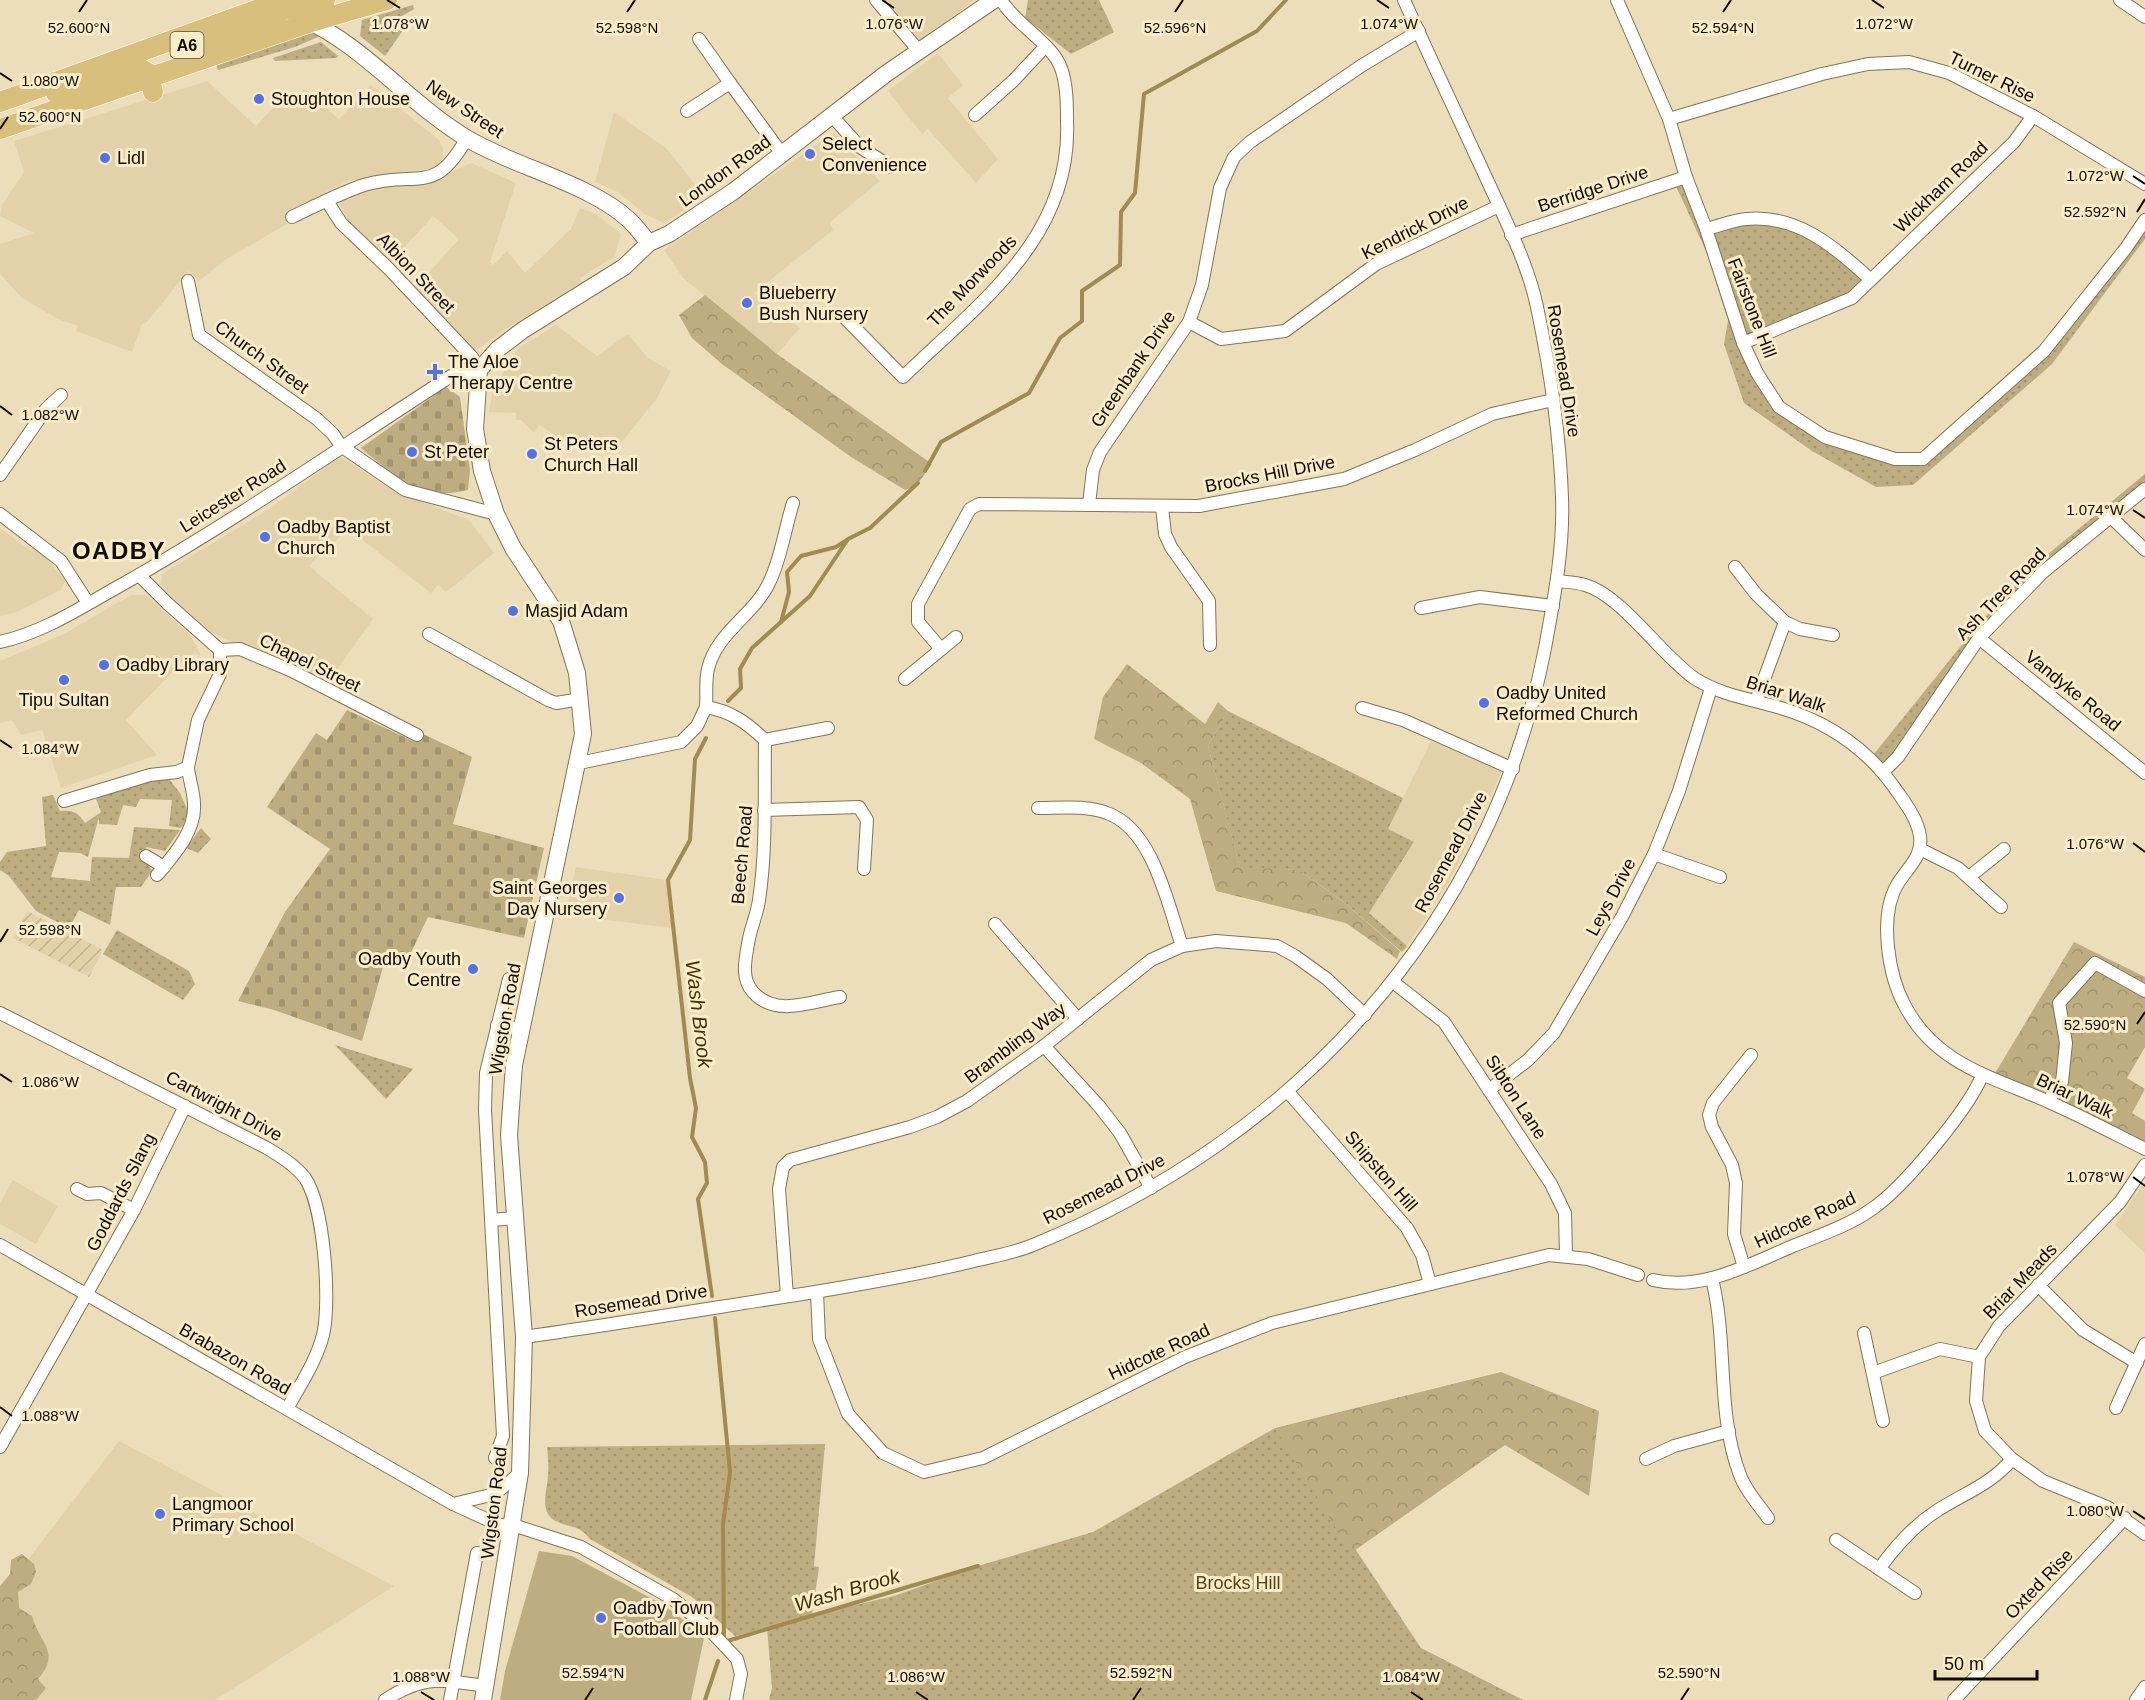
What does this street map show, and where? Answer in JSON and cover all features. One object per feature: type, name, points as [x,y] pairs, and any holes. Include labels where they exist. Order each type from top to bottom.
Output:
[{"type":"highway","name":"A6","points":[[0,102],[78,73],[285,9],[325,0]]},
{"type":"highway","name":"A6","points":[[78,73],[95,73],[218,35],[285,9],[387,0]]},
{"type":"highway","name":"A6","points":[[0,129],[151,85],[285,9]]},
{"type":"highway","points":[[0,102],[41,96],[141,70],[148,73],[151,85]]},
{"type":"main road","name":"London Road","points":[[479,370],[498,348],[624,267],[649,243],[701,214],[919,51],[994,0]]},
{"type":"main road","name":"New Street","points":[[285,9],[330,31],[467,138],[596,198],[628,218],[649,243]]},
{"type":"main road","name":"Wigston Road","points":[[479,370],[475,429],[482,471],[496,514],[521,562],[561,621],[570,647],[581,699],[583,734],[579,763],[520,1029],[509,1135],[525,1337],[519,1473],[513,1525],[484,1693]]},
{"type":"street","points":[[876,0],[919,51]]},
{"type":"street","name":"The Morwoods","points":[[845,318],[903,377],[1028,252],[1046,222],[1058,195],[1068,135],[1067,100],[1061,68],[1045,46],[1015,19],[1001,0]]},
{"type":"street","name":"Rosemead Drive","points":[[525,1337],[910,1276],[1028,1247],[1151,1188],[1240,1131],[1288,1092],[1365,1016],[1393,982],[1449,902],[1487,832],[1513,769],[1540,672],[1553,606],[1557,581],[1562,499],[1553,400],[1536,301],[1499,206],[1404,0]]},
{"type":"street","name":"Fairstone Hill","points":[[1617,0],[1669,119],[1686,177],[1706,229],[1743,343],[1757,373],[1779,407],[1825,437],[1895,459],[1923,459],[2044,351],[2126,248],[2145,220]]},
{"type":"street","points":[[2120,0],[2145,17]]},
{"type":"street","name":"Greenbank Drive","points":[[1089,504],[1093,470],[1100,452],[1189,322],[1202,285],[1214,206],[1234,157],[1250,142],[1361,66],[1419,31]]},
{"type":"street","points":[[699,39],[782,154]]},
{"type":"street","points":[[975,115],[1013,81],[1045,46]]},
{"type":"street","name":"Turner Rise","points":[[1669,119],[1822,74],[1868,64],[1909,62],[1949,73],[2033,116],[2145,184]]},
{"type":"street","points":[[687,111],[730,82]]},
{"type":"street","points":[[832,116],[860,147],[891,166]]},
{"type":"street","name":"Wickham Road","points":[[1743,343],[1852,298],[2014,142],[2033,116]]},
{"type":"street","points":[[292,217],[365,185],[437,174],[451,165],[467,138]]},
{"type":"street","name":"Berridge Drive","points":[[1511,235],[1686,177]]},
{"type":"street","name":"Albion Street","points":[[327,201],[341,223],[389,269],[472,357],[479,370]]},
{"type":"street","name":"Kendrick Drive","points":[[1189,322],[1221,339],[1285,331],[1376,264],[1499,206]]},
{"type":"street","points":[[1706,229],[1746,219],[1779,220],[1810,231],[1831,244],[1870,279]]},
{"type":"street","name":"Church Street","points":[[188,281],[199,335],[317,418],[341,446],[405,490],[496,514]]},
{"type":"street","name":"Leicester Road","points":[[0,642],[33,633],[139,575],[260,501],[451,376],[479,370]]},
{"type":"street","points":[[2,466],[46,409],[61,395]]},
{"type":"street","name":"Brocks Hill Drive","points":[[941,649],[918,622],[918,604],[970,509],[979,504],[1199,506],[1344,479],[1415,450],[1492,414],[1553,400]]},
{"type":"street","name":"Ash Tree Road","points":[[1883,772],[1898,757],[1979,638],[2043,572],[2145,489]]},
{"type":"street","points":[[579,763],[681,742],[697,726],[706,707],[707,678],[712,657],[719,644],[747,613],[770,582],[793,503]]},
{"type":"street","points":[[1162,507],[1165,534],[1209,602],[1209,645]]},
{"type":"street","points":[[0,514],[61,561],[88,603]]},
{"type":"street","points":[[2111,517],[2145,550]]},
{"type":"street","points":[[1735,567],[1756,594],[1785,622],[1800,629],[1833,635]]},
{"type":"street","points":[[139,575],[220,650],[220,674],[198,720],[188,767],[195,806],[188,831],[160,871],[146,856]]},
{"type":"street","name":"Briar Walk","points":[[1557,581],[1586,585],[1606,596],[1668,656],[1711,688],[1784,709],[1828,727],[1855,746],[1883,772],[1916,823],[1920,849],[1890,900],[1887,933],[1895,976],[1904,1006],[1923,1032],[1946,1053],[1982,1076],[2048,1101],[2145,1149]]},
{"type":"street","points":[[1421,608],[1480,597],[1553,606]]},
{"type":"street","points":[[1756,701],[1785,622]]},
{"type":"street","points":[[429,634],[548,700],[556,703],[581,699]]},
{"type":"street","points":[[905,679],[956,637]]},
{"type":"street","name":"Vandyke Road","points":[[1979,638],[2145,773]]},
{"type":"street","name":"Chapel Street","points":[[220,650],[240,649],[290,670],[417,735]]},
{"type":"street","name":"Leys Drive","points":[[1489,1090],[1543,1047],[1566,1017],[1654,854],[1679,791],[1711,688]]},
{"type":"street","points":[[706,707],[733,714],[765,740],[828,728]]},
{"type":"street","points":[[1362,708],[1403,720],[1513,769]]},
{"type":"street","name":"Beech Road","points":[[765,740],[759,901],[744,967],[746,982],[753,993],[777,1005],[790,1007],[840,997]]},
{"type":"street","points":[[64,801],[150,775],[177,772],[188,767]]},
{"type":"street","points":[[764,810],[859,807],[867,820],[864,869]]},
{"type":"street","points":[[1038,808],[1093,809],[1110,813],[1124,823],[1141,841],[1152,859],[1182,946]]},
{"type":"street","points":[[1920,849],[1946,861],[1969,877],[2001,907]]},
{"type":"street","points":[[1969,877],[2004,849]]},
{"type":"street","points":[[1654,854],[1720,877]]},
{"type":"street","points":[[995,924],[1078,1019]]},
{"type":"street","name":"Brambling Way","points":[[787,1296],[779,1189],[783,1167],[800,1155],[937,1117],[1000,1079],[1151,960],[1182,946],[1216,941],[1277,946],[1311,966],[1365,1016]]},
{"type":"street","points":[[2048,1101],[2062,1082],[2066,1043],[2059,1003],[2095,963],[2145,991]]},
{"type":"street","name":"Wigston Road","points":[[495,1458],[503,1436],[485,1110],[486,1073],[509,979]]},
{"type":"street","name":"Sibton Lane","points":[[1393,982],[1444,1022],[1560,1198],[1567,1229],[1566,1256]]},
{"type":"street","name":"Cartwright Drive","points":[[2,1017],[185,1106],[284,1159],[303,1176],[315,1196],[320,1215],[326,1320],[316,1355],[286,1409]]},
{"type":"street","points":[[497,1025],[520,1029]]},
{"type":"street","points":[[1044,1046],[1099,1106],[1120,1133],[1151,1188]]},
{"type":"street","points":[[1744,1267],[1734,1234],[1736,1183],[1732,1165],[1712,1127],[1709,1115],[1713,1103],[1751,1055]]},
{"type":"street","name":"Hidcote Road","points":[[1653,1280],[1666,1283],[1712,1279],[1820,1236],[1873,1209],[1943,1135],[1975,1092],[1982,1076]]},
{"type":"street","name":"Shipston Hill","points":[[1288,1092],[1407,1228],[1422,1255],[1430,1284]]},
{"type":"street","name":"Goddards Slang","points":[[0,1447],[88,1295],[134,1210],[185,1106]]},
{"type":"street","name":"Briar Meads","points":[[2145,1165],[2121,1202],[1999,1326],[1979,1357],[1976,1401],[1985,1431],[2012,1459],[2043,1481],[2090,1498],[2125,1518],[2145,1534]]},
{"type":"street","points":[[77,1189],[87,1194],[101,1193],[134,1210]]},
{"type":"street","points":[[492,1221],[514,1218]]},
{"type":"street","name":"Brabazon Road","points":[[0,1245],[453,1504],[499,1525],[513,1525],[561,1539],[600,1556],[673,1599],[728,1647],[737,1659],[741,1674],[736,1700]]},
{"type":"street","name":"Hidcote Road","points":[[817,1292],[819,1339],[848,1414],[883,1453],[924,1472],[983,1458],[1185,1357],[1272,1323],[1533,1257],[1566,1256],[1612,1265],[1638,1275]]},
{"type":"street","points":[[1712,1279],[1718,1303],[1729,1431],[1740,1477],[1768,1518]]},
{"type":"street","points":[[2038,1286],[2083,1330],[2137,1363]]},
{"type":"street","points":[[1864,1333],[1883,1421]]},
{"type":"street","points":[[2116,1408],[2145,1344]]},
{"type":"street","points":[[1873,1373],[1940,1349],[1979,1357]]},
{"type":"street","points":[[1646,1460],[1674,1446],[1729,1431]]},
{"type":"street","points":[[1880,1569],[1918,1524],[1949,1502],[1994,1478],[2012,1459]]},
{"type":"street","points":[[453,1504],[495,1494],[519,1473]]},
{"type":"street","name":"Oxted Rise","points":[[1950,1699],[2125,1518]]},
{"type":"street","points":[[1836,1540],[1916,1593]]},
{"type":"street","name":"Wigston Road","points":[[450,1700],[477,1553]]},
{"type":"street","points":[[385,1700],[411,1684],[433,1680],[452,1682],[484,1693]]},
{"type":"street","points":[[2136,1700],[2145,1687]]},
{"type":"shaded area","points":[[881,0],[975,0],[917,42]]},
{"type":"shaded area","points":[[938,53],[963,85],[948,98],[998,159],[976,183],[928,129],[922,134],[888,91]]},
{"type":"shaded area","points":[[207,81],[256,126],[286,94],[294,100],[304,89],[339,119],[371,85],[439,140],[443,148],[443,157],[439,165],[431,170],[350,180],[286,212],[292,221],[225,260],[199,281],[188,271],[147,322],[142,324],[132,352],[76,331],[78,326],[58,319],[22,298],[0,274],[0,244],[34,233],[0,216],[2,205],[24,172],[14,141]]},
{"type":"shaded area","points":[[614,112],[666,148],[705,197],[664,223],[645,214],[618,192],[595,182]]},
{"type":"shaded area","points":[[834,133],[880,181],[830,222],[833,230],[754,293],[800,328],[777,354],[683,278],[664,250]]},
{"type":"shaded area","points":[[471,163],[516,183],[490,262],[493,265],[507,251],[525,273],[571,229],[580,208],[596,214],[621,234],[615,256],[580,278],[582,282],[504,330],[474,352],[413,290],[459,239],[433,216],[389,264],[348,221],[339,201],[374,185],[427,183]]},
{"type":"shaded area","points":[[556,325],[597,356],[628,334],[648,358],[671,371],[657,398],[613,453],[571,445],[539,425],[534,433],[521,420],[516,420],[516,413],[489,412],[492,394],[510,359],[520,347]]},
{"type":"shaded area","points":[[340,456],[387,487],[470,521],[494,553],[446,592],[438,585],[431,593],[348,529],[309,566],[373,619],[326,685],[213,633],[177,603],[160,584],[163,573],[271,508]]},
{"type":"shaded area","points":[[0,528],[30,550],[36,546],[65,581],[61,590],[17,612],[0,616]]},
{"type":"shaded area","points":[[131,595],[146,595],[190,635],[201,655],[193,654],[186,658],[126,720],[157,755],[61,788],[42,730],[21,735],[12,720],[0,723],[0,661],[64,634]]},
{"type":"shaded area","points":[[1431,741],[1502,771],[1450,880],[1407,946],[1369,913],[1414,843],[1387,829]]},
{"type":"shaded area","name":"Saint Georges Day Nursery","points":[[576,867],[668,880],[673,928],[565,915]]},
{"type":"shaded area","points":[[27,911],[103,950],[89,977],[13,938]]},
{"type":"shaded area","points":[[13,1180],[58,1206],[36,1244],[0,1224],[0,1203]]},
{"type":"shaded area","points":[[2145,1182],[2145,1253],[2115,1225]]},
{"type":"shaded area","name":"Langmoor Primary School","points":[[119,1441],[394,1586],[215,1700],[0,1700],[0,1596]]},
{"type":"green space","points":[[1028,0],[1099,0],[1114,32],[1071,54],[1025,18]]},
{"type":"green space","points":[[413,5],[414,9],[397,19],[406,26],[385,56],[360,36],[362,20]]},
{"type":"green space","points":[[306,32],[320,36],[295,47],[218,70],[215,61]]},
{"type":"green space","points":[[321,42],[338,56],[336,58],[275,61],[273,58]]},
{"type":"green space","points":[[1685,177],[1706,229],[1746,219],[1810,231],[1870,279],[1852,298],[1743,343],[1779,407],[1825,437],[1923,459],[2044,351],[2145,220],[2145,239],[2052,364],[1913,485],[1876,487],[1812,451],[1744,403],[1724,344],[1728,320],[1706,251],[1674,182]]},
{"type":"green space","points":[[705,295],[777,354],[932,464],[916,486],[905,490],[851,457],[722,364],[692,338],[679,315]]},
{"type":"green space","points":[[446,387],[460,397],[470,470],[468,490],[436,493],[422,490],[397,477],[361,448]]},
{"type":"green space","points":[[2145,474],[2145,489],[1979,638],[1883,772],[1874,754],[1981,621],[2036,564]]},
{"type":"green space","points":[[1127,664],[1205,724],[1218,702],[1228,711],[1208,746],[1240,867],[1299,870],[1346,904],[1400,951],[1397,959],[1346,923],[1216,891],[1190,799],[1141,763],[1094,739],[1103,697]]},
{"type":"green space","points":[[347,710],[415,742],[421,733],[472,757],[453,824],[544,848],[524,938],[428,917],[407,961],[387,953],[362,1041],[274,1010],[238,1001],[285,912],[330,849],[267,807],[316,733],[327,740]]},
{"type":"green space","points":[[1228,711],[1403,798],[1388,829],[1414,842],[1369,913],[1407,946],[1402,952],[1345,903],[1299,870],[1240,868],[1208,746]]},
{"type":"green space","points":[[169,779],[180,793],[189,814],[181,828],[169,826],[172,800],[140,799],[136,807],[123,805],[117,825],[99,824],[99,817],[88,857],[80,853],[59,852],[51,877],[90,881],[92,857],[129,858],[134,827],[180,830],[165,851],[146,847],[145,859],[152,871],[141,887],[116,887],[110,925],[79,910],[69,928],[36,911],[9,876],[0,870],[0,862],[7,852],[46,846],[42,797],[53,795],[60,811],[75,812],[85,823],[101,812],[96,799],[134,784]]},
{"type":"green space","points":[[201,828],[211,839],[198,853],[186,848]]},
{"type":"green space","points":[[117,930],[189,971],[195,984],[183,1000],[103,954]]},
{"type":"green space","points":[[2074,942],[2145,977],[2145,1047],[2127,1078],[2145,1089],[2132,1113],[2145,1121],[2145,1151],[1994,1075]]},
{"type":"green space","points":[[335,1045],[413,1069],[386,1099]]},
{"type":"green space","points":[[1501,1372],[1599,1411],[1589,1496],[1505,1445],[1351,1553],[1275,1428]]},
{"type":"green space","name":"Brocks Hill","points":[[1275,1428],[1421,1648],[1523,1700],[769,1700],[772,1688],[767,1628],[735,1636],[692,1597],[590,1539],[579,1529],[552,1518],[548,1514],[545,1502],[547,1447],[825,1444],[814,1566],[819,1567],[812,1615],[894,1596],[978,1566],[1093,1532]]},
{"type":"green space","name":"Oadby Town Football Club","points":[[539,1551],[572,1556],[662,1604],[701,1633],[704,1638],[691,1700],[500,1700],[505,1671]]},
{"type":"green space","points":[[22,1554],[34,1564],[36,1572],[31,1584],[18,1592],[19,1608],[32,1616],[47,1648],[48,1662],[38,1679],[46,1688],[36,1700],[0,1700],[0,1586],[10,1574],[11,1560]]},
{"type":"waterway","points":[[925,471],[941,442],[1029,393],[1060,338],[1082,321],[1082,291],[1120,265],[1121,212],[1135,193],[1144,94],[1257,31],[1286,0]]},
{"type":"waterway","name":"Wash Brook","points":[[728,701],[741,688],[740,669],[752,648],[810,596],[848,539],[870,528],[918,483]]},
{"type":"waterway","points":[[781,622],[789,592],[787,572],[801,556],[836,547],[847,540]]},
{"type":"waterway","name":"Wash Brook","points":[[706,738],[695,759],[690,840],[668,880],[690,1078],[696,1108],[692,1137],[705,1162],[707,1183],[698,1199],[712,1296]]},
{"type":"waterway","points":[[715,1318],[730,1472],[723,1524],[724,1640]]},
{"type":"waterway","name":"Wash Brook","points":[[724,1642],[978,1566]]},
{"type":"waterway","name":"Wash Brook","points":[[705,1700],[718,1661]]},
{"type":"place","name":"Stoughton House","points":[[259,99]]},
{"type":"place","name":"Select Convenience","points":[[810,154]]},
{"type":"place","name":"Lidl","points":[[105,158]]},
{"type":"place","name":"Blueberry Bush Nursery","points":[[747,303]]},
{"type":"place","name":"The Aloe Therapy Centre","points":[[435,372]]},
{"type":"place","name":"St Peter","points":[[412,452]]},
{"type":"place","name":"St Peters Church Hall","points":[[532,454]]},
{"type":"place","name":"Oadby Baptist Church","points":[[265,537]]},
{"type":"place","name":"Masjid Adam","points":[[513,611]]},
{"type":"place","name":"Oadby Library","points":[[104,665]]},
{"type":"place","name":"Tipu Sultan","points":[[64,680]]},
{"type":"place","name":"Oadby United Reformed Church","points":[[1484,703]]},
{"type":"place","name":"Saint Georges Day Nursery","points":[[619,898]]},
{"type":"place","name":"Oadby Youth Centre","points":[[473,969]]},
{"type":"place","name":"Langmoor Primary School","points":[[160,1514]]},
{"type":"place","name":"Oadby Town Football Club","points":[[601,1618]]},
{"type":"district","name":"OADBY","points":[[119,551]]}]
